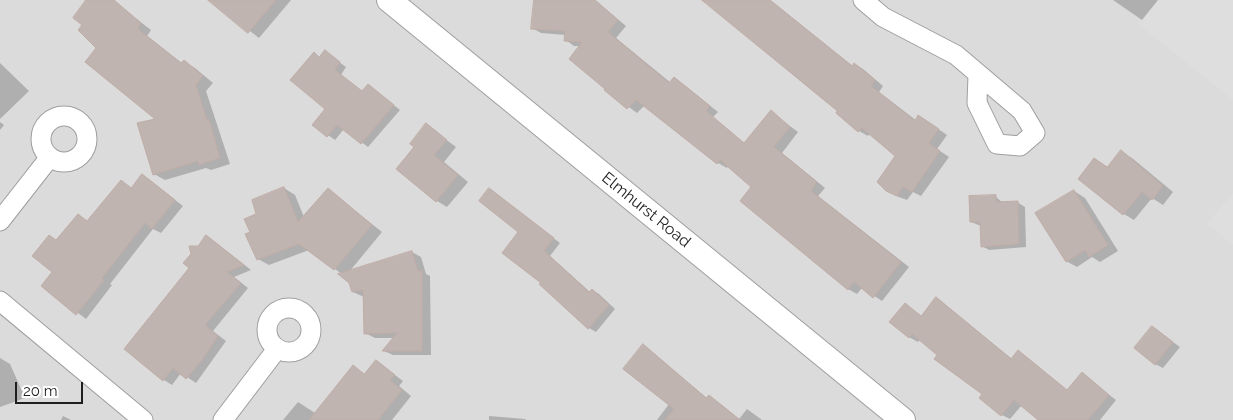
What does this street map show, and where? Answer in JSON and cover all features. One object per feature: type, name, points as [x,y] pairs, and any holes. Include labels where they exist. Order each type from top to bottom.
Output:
[{"type":"street","name":"Elmhurst Road","points":[[389,0],[903,420]]},
{"type":"street","points":[[863,0],[883,17],[956,55],[978,75]]},
{"type":"street","points":[[0,221],[50,158]]},
{"type":"street","points":[[0,301],[144,420]]},
{"type":"street","points":[[223,420],[277,349]]},
{"type":"shaded area","points":[[0,0],[1233,0],[1233,420],[0,420]]},
{"type":"shaded area","points":[[1158,0],[1233,0],[1233,100],[1138,24]]},
{"type":"shaded area","points":[[1233,193],[1233,245],[1207,224]]},
{"type":"building","points":[[86,0],[114,0],[141,23],[138,29],[181,63],[184,60],[203,76],[196,85],[207,120],[209,119],[220,158],[199,165],[198,161],[153,175],[137,123],[155,119],[85,62],[96,48],[78,30],[82,25],[73,18]]},
{"type":"building","points":[[208,0],[276,0],[248,33]]},
{"type":"building","points":[[534,0],[595,0],[618,20],[608,32],[669,83],[674,77],[710,106],[706,111],[744,143],[771,110],[790,127],[774,147],[817,182],[811,191],[901,262],[873,298],[854,282],[848,290],[740,201],[751,187],[720,160],[717,164],[636,100],[627,109],[604,90],[569,59],[582,42],[564,41],[565,31],[531,29]]},
{"type":"building","points":[[702,0],[770,0],[852,66],[854,63],[875,80],[871,86],[915,121],[918,115],[939,129],[929,143],[940,151],[912,192],[903,187],[897,196],[886,191],[877,182],[895,156],[862,128],[858,132],[836,113],[837,111]]},
{"type":"building","points":[[325,50],[340,62],[335,70],[362,91],[368,84],[394,105],[361,144],[337,125],[327,137],[312,125],[325,109],[290,80],[314,52],[319,57]]},
{"type":"building","points":[[426,123],[447,140],[434,155],[458,175],[436,202],[396,169],[414,147],[410,144]]},
{"type":"building","points":[[1121,150],[1163,186],[1152,200],[1142,192],[1123,215],[1078,179],[1094,158],[1107,167]]},
{"type":"building","points":[[142,174],[175,200],[152,229],[145,223],[76,315],[41,286],[52,272],[32,256],[49,235],[56,240],[78,214],[87,221],[121,180],[131,188]]},
{"type":"building","points":[[284,187],[298,222],[328,188],[372,225],[334,270],[299,244],[257,260],[245,234],[250,232],[244,219],[256,214],[252,200]]},
{"type":"building","points":[[489,188],[554,238],[544,251],[589,292],[592,289],[609,305],[588,329],[539,284],[541,283],[502,253],[518,232],[479,201]]},
{"type":"building","points":[[1074,190],[1108,245],[1089,257],[1085,250],[1066,262],[1035,213]]},
{"type":"building","points":[[996,195],[996,202],[1018,201],[1019,244],[981,247],[980,222],[970,222],[969,196]]},
{"type":"building","points":[[206,235],[244,265],[227,272],[241,283],[205,325],[218,336],[202,360],[186,379],[173,368],[163,381],[124,349],[189,268],[183,263],[191,254],[189,246],[198,246]]},
{"type":"building","points":[[412,251],[418,271],[422,270],[422,351],[382,351],[397,333],[364,334],[363,290],[352,292],[349,283],[338,274]]},
{"type":"building","points":[[936,297],[1011,359],[1018,350],[1067,390],[1082,372],[1109,395],[1088,420],[1038,420],[1014,400],[1001,416],[979,398],[982,394],[934,359],[937,355],[912,334],[909,338],[889,322],[905,303],[921,316]]},
{"type":"building","points":[[1152,326],[1173,342],[1155,365],[1134,348]]},
{"type":"building","points":[[643,344],[706,398],[709,395],[740,420],[665,420],[674,409],[623,369]]},
{"type":"building","points":[[376,360],[395,375],[390,380],[402,390],[378,420],[309,420],[353,365],[364,374]]}]
